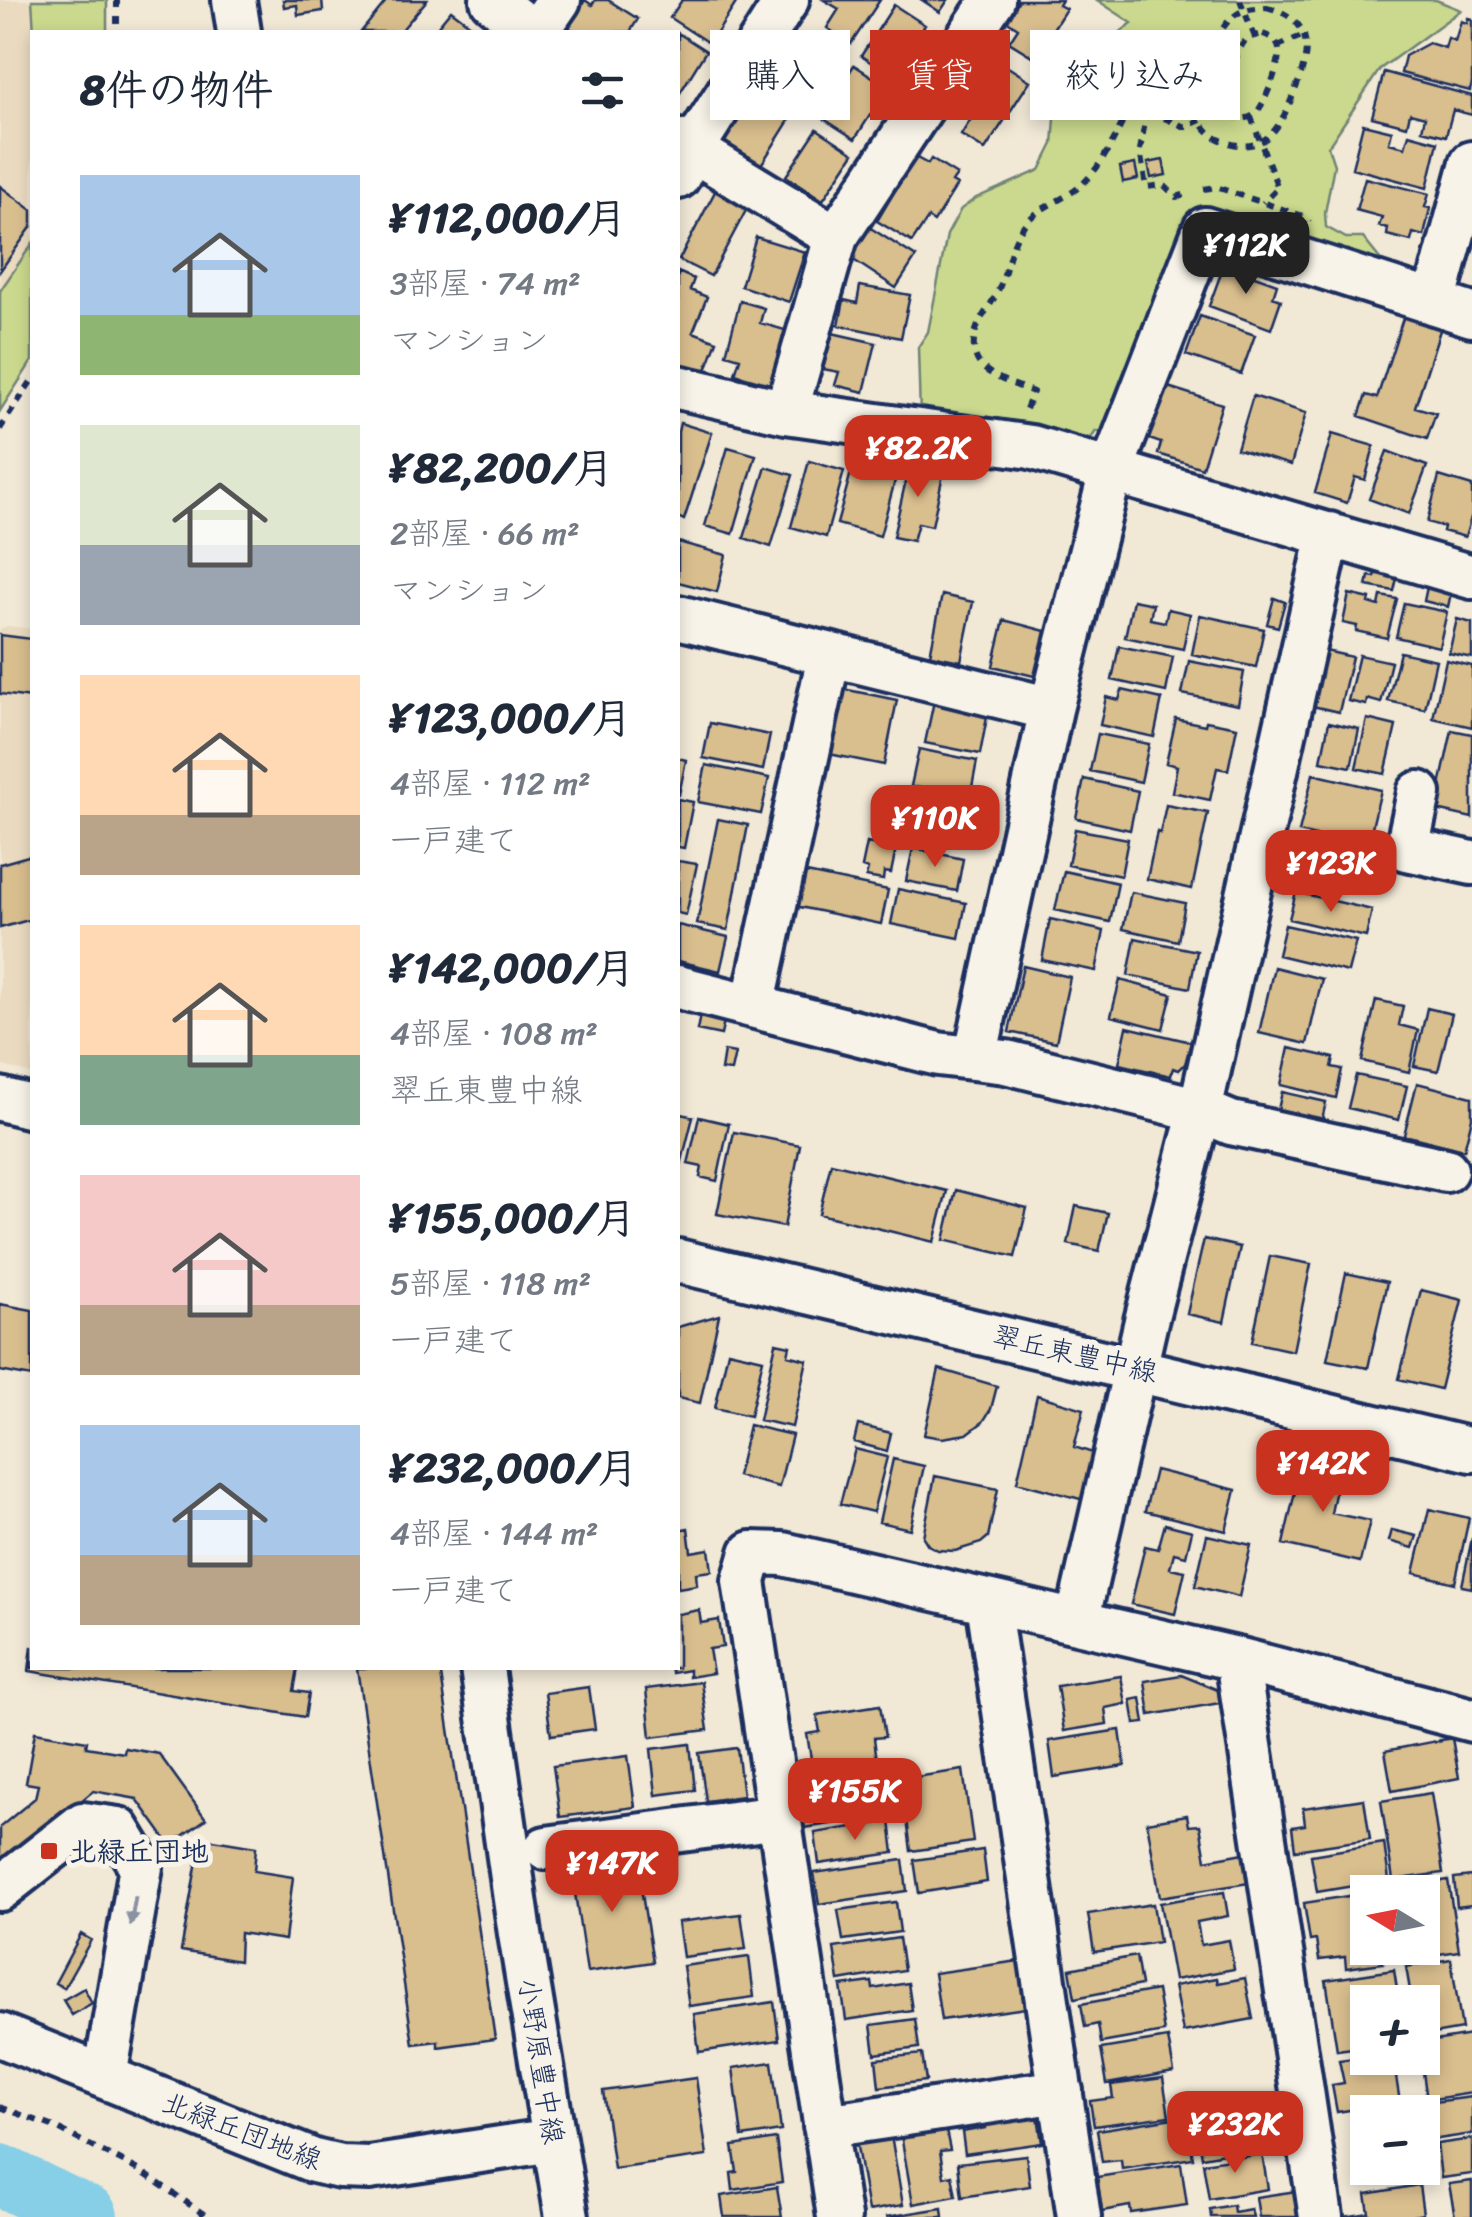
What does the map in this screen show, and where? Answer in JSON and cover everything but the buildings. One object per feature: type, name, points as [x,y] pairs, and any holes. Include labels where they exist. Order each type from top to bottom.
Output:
[{"type":"street","points":[[234,0],[239,30]]},
{"type":"street","points":[[492,0],[531,30]]},
{"type":"street","points":[[536,30],[559,0]]},
{"type":"street","points":[[787,0],[682,156],[836,237]]},
{"type":"street","points":[[786,412],[836,237],[993,0]]},
{"type":"street","points":[[975,1058],[1051,709],[1111,470],[1205,230],[1453,308],[1472,163]]},
{"type":"street","points":[[680,387],[786,412],[1031,447],[1472,576]]},
{"type":"street","points":[[1077,1622],[1200,1110],[1328,534]]},
{"type":"street","points":[[680,619],[1051,709]]},
{"type":"street","points":[[753,1006],[828,656]]},
{"type":"street","points":[[1419,793],[1407,849],[1472,862]]},
{"type":"street","points":[[680,988],[938,1054],[1006,1062],[1200,1110],[1230,1124],[1446,1170]]},
{"type":"street","points":[[0,1099],[30,1106]]},
{"type":"street","name":"翠丘東豊中線","points":[[680,1260],[1472,1450]]},
{"type":"street","points":[[839,2217],[744,1581],[752,1553],[783,1554],[1237,1658],[1472,1720]]},
{"type":"street","points":[[988,1602],[1080,2217]]},
{"type":"street","points":[[1237,1658],[1320,2217]]},
{"type":"street","name":"小野原豊中線","points":[[482,1670],[520,1934],[568,2217]]},
{"type":"street","points":[[546,1848],[779,1817]]},
{"type":"street","points":[[0,1889],[83,1824],[118,1830],[140,1867],[105,2077]]},
{"type":"street","name":"北緑丘団地線","points":[[0,2036],[314,2161],[340,2167],[368,2168],[554,2140]]},
{"type":"street","points":[[825,2126],[1061,2091]]},
{"type":"path","points":[[117,0],[117,30]]},
{"type":"path","points":[[1240,0],[1254,35]]},
{"type":"path","points":[[1202,120],[1217,138],[1230,144],[1260,142],[1282,122],[1306,66],[1304,35],[1281,12],[1252,8],[1226,22],[1221,30]]},
{"type":"path","points":[[1240,49],[1254,35],[1270,36],[1278,46],[1280,60],[1260,109],[1251,117],[1240,118]]},
{"type":"path","points":[[1278,46],[1304,35]]},
{"type":"path","points":[[1145,120],[1140,150],[1146,187],[1164,186],[1176,197],[1216,188],[1262,203],[1278,188],[1251,117]]},
{"type":"path","points":[[1013,445],[1033,392],[980,366],[974,352],[974,337],[998,291],[1020,230],[1030,218],[1076,190],[1105,157],[1124,120]]},
{"type":"path","points":[[1170,120],[1185,126],[1200,120]]},
{"type":"path","points":[[0,429],[30,383]]},
{"type":"path","points":[[0,2107],[52,2126],[138,2170],[208,2217]]},
{"type":"shaded area","points":[[0,0],[107,0],[107,30],[30,30],[30,364],[0,411]]},
{"type":"shaded area","points":[[0,629],[30,629],[30,1073],[0,1065]]},
{"type":"green space","points":[[32,0],[107,0],[107,30],[34,30]]},
{"type":"green space","points":[[1097,0],[1436,0],[1461,10],[1380,69],[1328,147],[1334,165],[1326,227],[1346,238],[1363,238],[1388,269],[1190,213],[1105,434],[1096,431],[1088,443],[1023,425],[920,417],[918,347],[928,332],[947,235],[961,209],[976,198],[1040,170],[1053,144],[1055,120],[1240,120],[1240,30],[1123,30],[1132,23]]},
{"type":"green space","points":[[30,247],[30,364],[0,411],[0,291]]},
{"type":"waterway","points":[[0,2175],[87,2217]]},
{"type":"place","name":"北緑丘団地","points":[[49,1851]]}]
